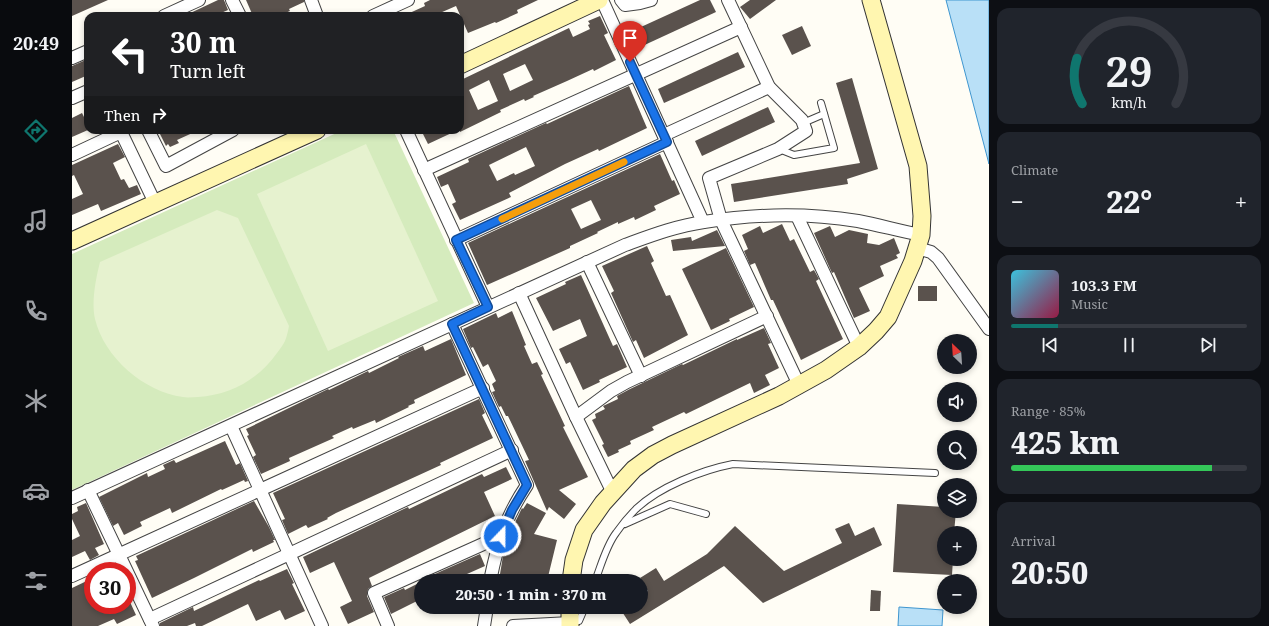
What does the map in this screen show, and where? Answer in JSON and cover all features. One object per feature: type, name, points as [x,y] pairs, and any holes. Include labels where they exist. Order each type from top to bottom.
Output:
[{"type":"street","points":[[174,12],[199,0]]},
{"type":"street","points":[[232,0],[238,12]]},
{"type":"street","points":[[382,12],[408,0]]},
{"type":"street","points":[[464,63],[600,0],[636,74],[703,222]]},
{"type":"street","points":[[621,0],[625,5],[651,0]]},
{"type":"street","points":[[728,0],[769,87],[802,120],[806,131],[778,149],[710,178],[721,220],[799,385]]},
{"type":"street","points":[[572,574],[574,560],[584,530],[612,491],[634,469],[653,455],[672,445],[799,385],[826,370],[859,347],[888,317],[913,261],[919,242],[922,216],[918,166],[871,0]]},
{"type":"street","points":[[424,170],[741,27]]},
{"type":"street","points":[[72,58],[84,53]]},
{"type":"street","points":[[456,240],[769,87]]},
{"type":"street","points":[[72,98],[84,93]]},
{"type":"street","points":[[72,155],[117,134]]},
{"type":"street","points":[[122,134],[155,204]]},
{"type":"street","points":[[150,134],[166,166],[226,134]]},
{"type":"street","points":[[72,241],[309,134]]},
{"type":"street","points":[[408,134],[488,307]]},
{"type":"street","points":[[72,498],[625,245],[673,229],[703,222],[764,216],[797,216],[858,221],[919,242],[938,258],[989,329]]},
{"type":"street","points":[[797,216],[859,347]]},
{"type":"street","points":[[587,262],[641,376]]},
{"type":"street","points":[[519,293],[612,491]]},
{"type":"street","points":[[576,417],[611,392],[641,376],[767,316]]},
{"type":"street","points":[[452,324],[527,485],[512,510],[501,536],[491,574]]},
{"type":"street","points":[[72,576],[483,388]]},
{"type":"street","points":[[231,426],[322,626]]},
{"type":"street","points":[[88,490],[152,622],[290,554],[512,450]]},
{"type":"street","points":[[388,626],[374,593],[501,536]]},
{"type":"street","points":[[484,626],[486,614]]},
{"type":"street","points":[[513,626],[547,625],[570,619]]},
{"type":"lane","points":[[778,149],[794,155],[834,148],[821,103]]},
{"type":"lane","points":[[803,123],[824,114]]},
{"type":"lane","points":[[598,574],[616,534],[636,510],[661,492],[700,472],[733,464],[935,473]]},
{"type":"lane","points":[[624,525],[670,504],[706,514]]},
{"type":"lane","points":[[570,619],[579,621],[582,614]]},
{"type":"green space","points":[[334,134],[395,134],[474,303],[72,490],[72,254]]},
{"type":"green space","points":[[366,144],[438,301],[328,351],[257,194]]},
{"type":"green space","points":[[217,210],[238,218],[289,326],[287,335],[282,346],[261,371],[252,378],[232,389],[210,396],[198,397],[183,397],[168,394],[140,380],[117,359],[107,347],[100,333],[94,312],[94,298],[100,262]]},
{"type":"water","points":[[946,0],[989,0],[989,164]]},
{"type":"water","points":[[899,607],[937,610],[937,614],[943,614],[942,626],[898,626]]},
{"type":"building","points":[[72,0],[108,0],[72,16]]},
{"type":"building","points":[[218,0],[224,0],[228,10],[223,12],[192,12]]},
{"type":"building","points":[[246,0],[304,0],[304,2],[289,9],[290,11],[288,12],[251,12]]},
{"type":"building","points":[[430,0],[538,0],[517,10],[518,13],[468,33],[464,24],[464,12],[459,12],[456,6],[442,12],[412,12],[425,6],[424,3]]},
{"type":"building","points":[[700,0],[710,0],[716,12],[638,48],[630,32]]},
{"type":"building","points":[[750,0],[776,0],[750,19],[740,7]]},
{"type":"building","points":[[600,16],[608,33],[604,35],[616,60],[594,71],[593,69],[533,96],[534,97],[525,101],[524,99],[500,110],[501,112],[464,130],[464,79],[569,28],[573,37],[590,29],[588,25],[590,24],[588,21]],"holes":[[[525,64],[533,80],[510,91],[503,74]],[[489,80],[498,101],[478,110],[469,90]]]},
{"type":"building","points":[[802,26],[811,46],[792,55],[782,35]]},
{"type":"building","points":[[738,52],[745,67],[664,103],[658,89]]},
{"type":"building","points":[[84,61],[84,77],[72,82],[72,66]]},
{"type":"building","points":[[852,78],[878,169],[847,179],[848,184],[734,202],[731,184],[860,163],[836,83]]},
{"type":"building","points":[[629,86],[647,128],[599,151],[598,149],[565,164],[509,193],[511,197],[460,220],[452,204],[456,202],[448,184],[441,187],[437,177],[469,162],[468,159],[546,123],[547,124]],"holes":[[[526,147],[535,166],[497,181],[489,165]]]},
{"type":"building","points":[[768,107],[775,122],[702,156],[695,141]]},
{"type":"building","points":[[82,113],[84,117],[84,132],[72,137],[72,118]]},
{"type":"building","points":[[160,134],[190,134],[177,140],[179,143],[170,147],[168,144],[166,146]]},
{"type":"building","points":[[423,134],[449,134],[428,144]]},
{"type":"building","points":[[118,144],[125,157],[113,163],[121,180],[124,179],[129,188],[137,185],[141,194],[101,211],[98,204],[72,215],[72,199],[83,194],[74,175],[72,176],[72,165]]},
{"type":"building","points":[[660,154],[672,181],[674,180],[680,194],[654,206],[656,210],[635,220],[634,217],[618,224],[618,222],[570,246],[570,248],[487,285],[468,243]],"holes":[[[591,200],[601,220],[581,229],[571,209]]]},
{"type":"building","points":[[782,224],[790,241],[794,239],[810,272],[814,270],[819,279],[816,281],[843,339],[801,360],[773,300],[771,300],[755,263],[750,265],[744,251],[748,249],[742,235],[760,226],[763,233]]},
{"type":"building","points":[[830,226],[835,237],[849,230],[868,234],[867,243],[879,245],[894,238],[900,253],[896,255],[898,258],[880,266],[884,276],[859,288],[870,311],[854,318],[834,272],[832,273],[814,233]]},
{"type":"building","points":[[717,230],[725,246],[673,251],[671,240],[691,237],[692,241]]},
{"type":"building","points":[[647,246],[654,261],[651,263],[666,296],[670,295],[688,335],[644,358],[636,340],[633,342],[611,293],[614,291],[602,266]]},
{"type":"building","points":[[726,248],[754,307],[729,319],[730,321],[711,330],[682,269]]},
{"type":"building","points":[[581,275],[613,346],[617,344],[627,367],[599,380],[600,382],[583,390],[570,362],[566,364],[559,349],[587,336],[580,319],[553,331],[536,298]]},
{"type":"building","points":[[918,286],[937,286],[937,301],[918,301]]},
{"type":"building","points":[[512,311],[532,364],[537,362],[543,374],[541,375],[565,426],[563,427],[588,477],[559,490],[576,504],[564,519],[549,507],[547,511],[525,461],[529,460],[508,416],[506,416],[501,406],[499,407],[492,392],[495,391],[492,384],[496,381],[488,364],[483,367],[473,347],[471,348],[463,329],[496,313],[498,318]]},
{"type":"building","points":[[764,328],[771,343],[768,344],[779,368],[765,375],[770,385],[754,393],[750,383],[686,414],[684,412],[652,427],[654,430],[630,441],[631,444],[608,457],[602,445],[604,444],[592,420],[596,418],[595,414],[605,409],[603,406],[618,399],[617,396],[630,389],[682,364],[683,365],[737,339]]},
{"type":"building","points":[[451,339],[466,375],[414,400],[415,403],[408,406],[409,407],[376,423],[375,420],[353,429],[352,427],[332,436],[334,438],[289,458],[290,461],[261,474],[253,457],[256,455],[247,436],[249,435],[246,429],[328,389],[329,390],[368,371],[369,373],[399,358],[398,357],[423,346],[425,351]]},
{"type":"building","points":[[479,399],[485,413],[482,415],[493,438],[440,463],[441,465],[336,513],[327,518],[328,519],[308,528],[306,525],[288,534],[282,520],[285,519],[273,493]]},
{"type":"building","points":[[225,441],[236,465],[240,463],[248,481],[245,482],[244,480],[222,490],[221,489],[172,513],[170,508],[140,522],[142,526],[124,535],[118,523],[113,526],[99,497],[147,473],[148,477],[165,469],[163,465],[174,460],[176,463]]},
{"type":"building","points":[[506,467],[512,479],[484,492],[495,516],[369,578],[372,586],[368,589],[367,596],[374,612],[348,624],[340,607],[352,601],[334,562],[310,573],[303,557],[482,474],[484,477]]},
{"type":"building","points":[[254,501],[275,540],[273,540],[274,542],[253,552],[252,549],[152,598],[135,561],[138,560],[136,556]]},
{"type":"building","points":[[86,503],[104,544],[95,548],[99,555],[90,560],[85,551],[72,557],[72,540],[80,536],[72,519],[72,514],[78,511],[77,507]]},
{"type":"building","points":[[527,503],[546,513],[534,534],[557,540],[549,574],[500,574],[503,556],[510,533],[522,508],[523,509]]},
{"type":"building","points":[[897,504],[937,507],[937,518],[955,518],[955,526],[937,526],[937,566],[953,566],[952,574],[893,572]]},
{"type":"building","points":[[849,523],[855,536],[874,527],[882,545],[763,603],[724,566],[648,613],[648,574],[646,574],[656,568],[664,581],[707,554],[735,526],[784,571],[842,543],[835,529]]},
{"type":"building","points":[[480,554],[485,566],[467,574],[435,574]]},
{"type":"building","points":[[287,569],[294,583],[292,584],[305,611],[285,620],[280,610],[256,621],[248,604],[202,626],[196,626],[195,623],[187,626],[160,626],[160,623],[193,607],[194,611],[259,580],[260,581]]},
{"type":"building","points":[[84,582],[84,614],[136,615],[117,624],[114,619],[98,626],[72,626],[72,588]]},
{"type":"building","points":[[414,586],[414,602],[391,614],[384,597],[404,588],[405,590]]},
{"type":"building","points":[[871,590],[881,591],[880,611],[870,611]]},
{"type":"building","points":[[624,614],[646,614],[630,624]]},
{"type":"slow traffic","points":[[502,219],[624,162]]},
{"type":"route","points":[[501,536],[512,510],[527,485],[452,324],[488,307],[456,240],[667,142],[630,62]]}]
